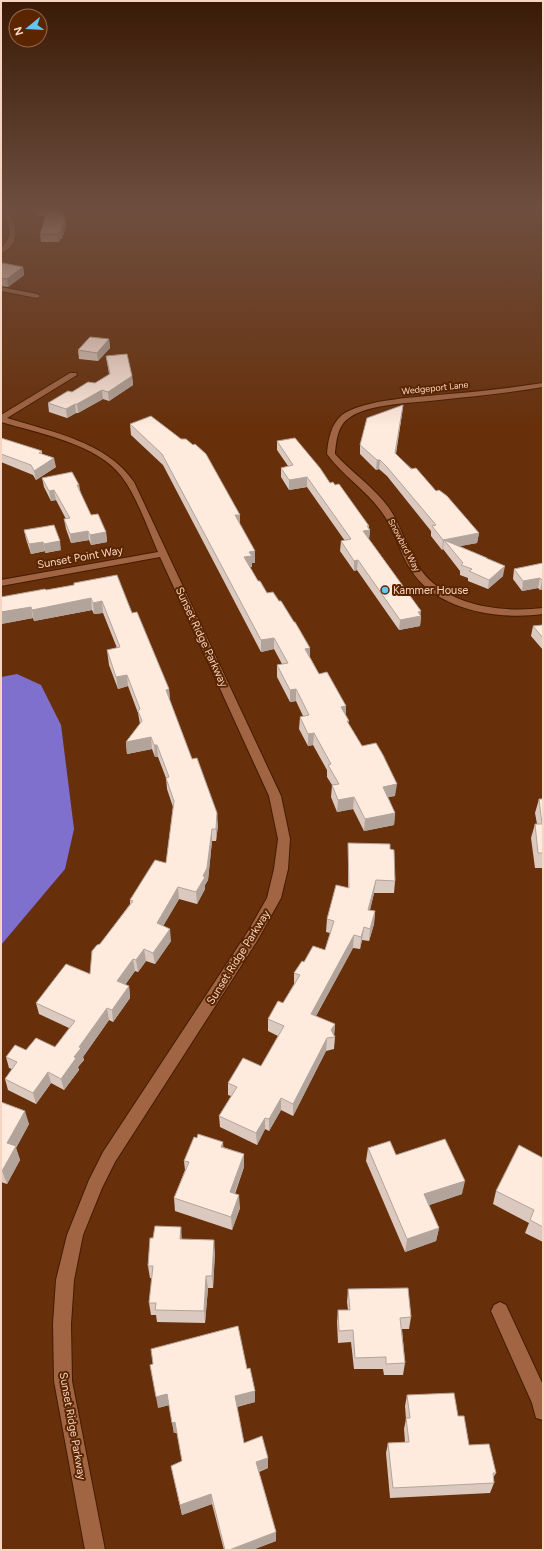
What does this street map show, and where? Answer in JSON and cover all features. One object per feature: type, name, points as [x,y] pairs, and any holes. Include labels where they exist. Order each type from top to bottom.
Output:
[{"type":"street","points":[[1,290],[37,296]]},
{"type":"street","points":[[1,419],[73,375]]},
{"type":"street","name":"Wedgeport Lane","points":[[337,428],[346,416],[377,406],[543,385]]},
{"type":"street","name":"Sunset Ridge Parkway","points":[[1,419],[88,448],[113,462],[124,472],[132,485],[275,796],[284,839],[281,869],[274,898],[252,937],[109,1157],[95,1185],[75,1235],[65,1280],[62,1324],[63,1381],[95,1550]]},
{"type":"street","name":"Snowbird Way","points":[[337,428],[332,442],[331,454],[342,468],[369,492],[384,509],[394,524],[417,572],[435,589],[473,607],[494,611],[534,613],[543,611]]},
{"type":"street","name":"Sunset Point Way","points":[[1,583],[164,554]]},
{"type":"street","points":[[500,1311],[541,1402],[543,1411]]},
{"type":"shaded area","points":[[17,674],[41,685],[61,725],[74,829],[65,869],[1,945],[1,677]]},
{"type":"building","points":[[90,337],[109,339],[97,353],[78,350]]},
{"type":"building","points":[[127,354],[132,376],[108,392],[102,390],[66,409],[48,403],[68,391],[72,392],[88,382],[95,383],[110,374],[106,356]]},
{"type":"building","points":[[403,405],[395,453],[411,469],[416,468],[436,491],[439,490],[447,496],[479,533],[443,540],[432,526],[436,525],[387,467],[360,445],[367,418]]},
{"type":"building","points":[[151,416],[181,439],[186,439],[193,445],[195,444],[206,454],[240,515],[235,515],[255,551],[249,552],[252,556],[244,557],[258,581],[260,581],[267,593],[273,592],[295,622],[310,648],[305,649],[319,674],[327,672],[346,706],[341,707],[349,721],[347,721],[362,746],[376,743],[383,755],[397,784],[383,787],[395,813],[365,819],[354,797],[338,800],[332,785],[339,784],[328,765],[331,764],[314,733],[308,734],[300,717],[309,715],[296,689],[290,690],[277,665],[288,663],[274,638],[261,640],[162,454],[130,424]]},
{"type":"building","points":[[1,438],[42,451],[39,453],[54,458],[34,471],[31,465],[1,454]]},
{"type":"building","points":[[295,438],[320,468],[330,483],[333,482],[335,485],[339,484],[369,526],[367,526],[370,530],[363,531],[421,611],[418,612],[421,616],[400,620],[358,560],[354,561],[341,541],[351,539],[307,477],[289,480],[281,468],[293,465],[277,441]]},
{"type":"building","points":[[72,472],[91,515],[98,514],[106,532],[90,535],[88,531],[70,534],[64,519],[70,518],[54,490],[49,491],[42,478]]},
{"type":"building","points":[[54,525],[60,541],[44,544],[43,542],[29,544],[24,530]]},
{"type":"building","points":[[444,540],[505,566],[489,580],[469,571],[472,569],[461,565],[463,563]]},
{"type":"building","points":[[543,563],[543,580],[540,578],[523,581],[514,569]]},
{"type":"building","points":[[117,575],[132,613],[137,612],[169,689],[166,690],[192,759],[197,758],[217,813],[216,829],[212,829],[207,868],[203,876],[205,877],[196,892],[178,887],[157,923],[170,929],[153,953],[144,949],[136,960],[133,959],[117,981],[129,986],[112,1010],[107,1008],[79,1047],[81,1048],[74,1057],[76,1058],[61,1079],[48,1072],[33,1093],[5,1079],[17,1062],[6,1057],[15,1045],[26,1050],[36,1038],[55,1047],[75,1021],[36,1003],[66,964],[90,974],[92,951],[97,945],[100,944],[133,901],[130,900],[155,860],[166,863],[174,801],[166,778],[169,777],[157,745],[154,745],[151,737],[126,742],[142,721],[138,711],[140,709],[127,675],[116,677],[107,650],[120,647],[102,601],[93,603],[91,598],[32,610],[31,607],[1,612],[1,597],[74,585],[74,583]]},
{"type":"building","points":[[543,625],[543,638],[533,626]]},
{"type":"building","points":[[539,799],[543,799],[543,853],[538,853],[535,824],[542,824]]},
{"type":"building","points":[[348,843],[390,844],[390,849],[394,850],[395,881],[376,880],[368,910],[375,911],[370,929],[364,927],[361,937],[354,935],[311,1014],[335,1024],[331,1030],[335,1037],[327,1038],[293,1104],[281,1098],[269,1119],[265,1118],[256,1133],[219,1116],[237,1087],[228,1083],[243,1058],[261,1066],[284,1026],[268,1019],[278,1001],[283,1003],[300,975],[294,973],[302,961],[304,962],[313,946],[325,950],[334,921],[327,919],[336,885],[349,888]]},
{"type":"building","points":[[1,1102],[25,1111],[7,1143],[16,1146],[2,1171],[1,1171]]},
{"type":"building","points":[[198,1134],[223,1142],[221,1147],[244,1154],[230,1192],[239,1195],[231,1217],[174,1198],[189,1162],[184,1161],[194,1137],[197,1138]]},
{"type":"building","points":[[445,1139],[465,1181],[424,1194],[439,1228],[407,1239],[368,1148],[390,1141],[396,1155]]},
{"type":"building","points":[[519,1145],[543,1158],[543,1227],[530,1220],[534,1210],[496,1191]]},
{"type":"building","points":[[155,1226],[181,1227],[180,1239],[214,1240],[212,1276],[206,1276],[204,1311],[155,1310],[156,1303],[149,1303],[153,1266],[148,1266],[150,1238],[153,1238]]},
{"type":"building","points":[[408,1288],[411,1317],[400,1318],[405,1363],[386,1364],[386,1357],[355,1358],[353,1330],[339,1331],[338,1310],[350,1310],[348,1289]]},
{"type":"building","points":[[238,1326],[247,1369],[250,1368],[255,1391],[235,1396],[244,1443],[262,1436],[268,1458],[256,1462],[276,1532],[229,1550],[225,1550],[211,1494],[180,1505],[171,1466],[182,1461],[175,1422],[172,1423],[167,1394],[156,1397],[150,1365],[153,1364],[151,1349]]},
{"type":"building","points":[[454,1393],[458,1416],[464,1416],[469,1445],[489,1444],[496,1473],[493,1473],[494,1483],[393,1488],[388,1443],[409,1442],[406,1418],[410,1418],[407,1395]]},
{"type":"place","name":"Kammer House","points":[[385,590]]}]
